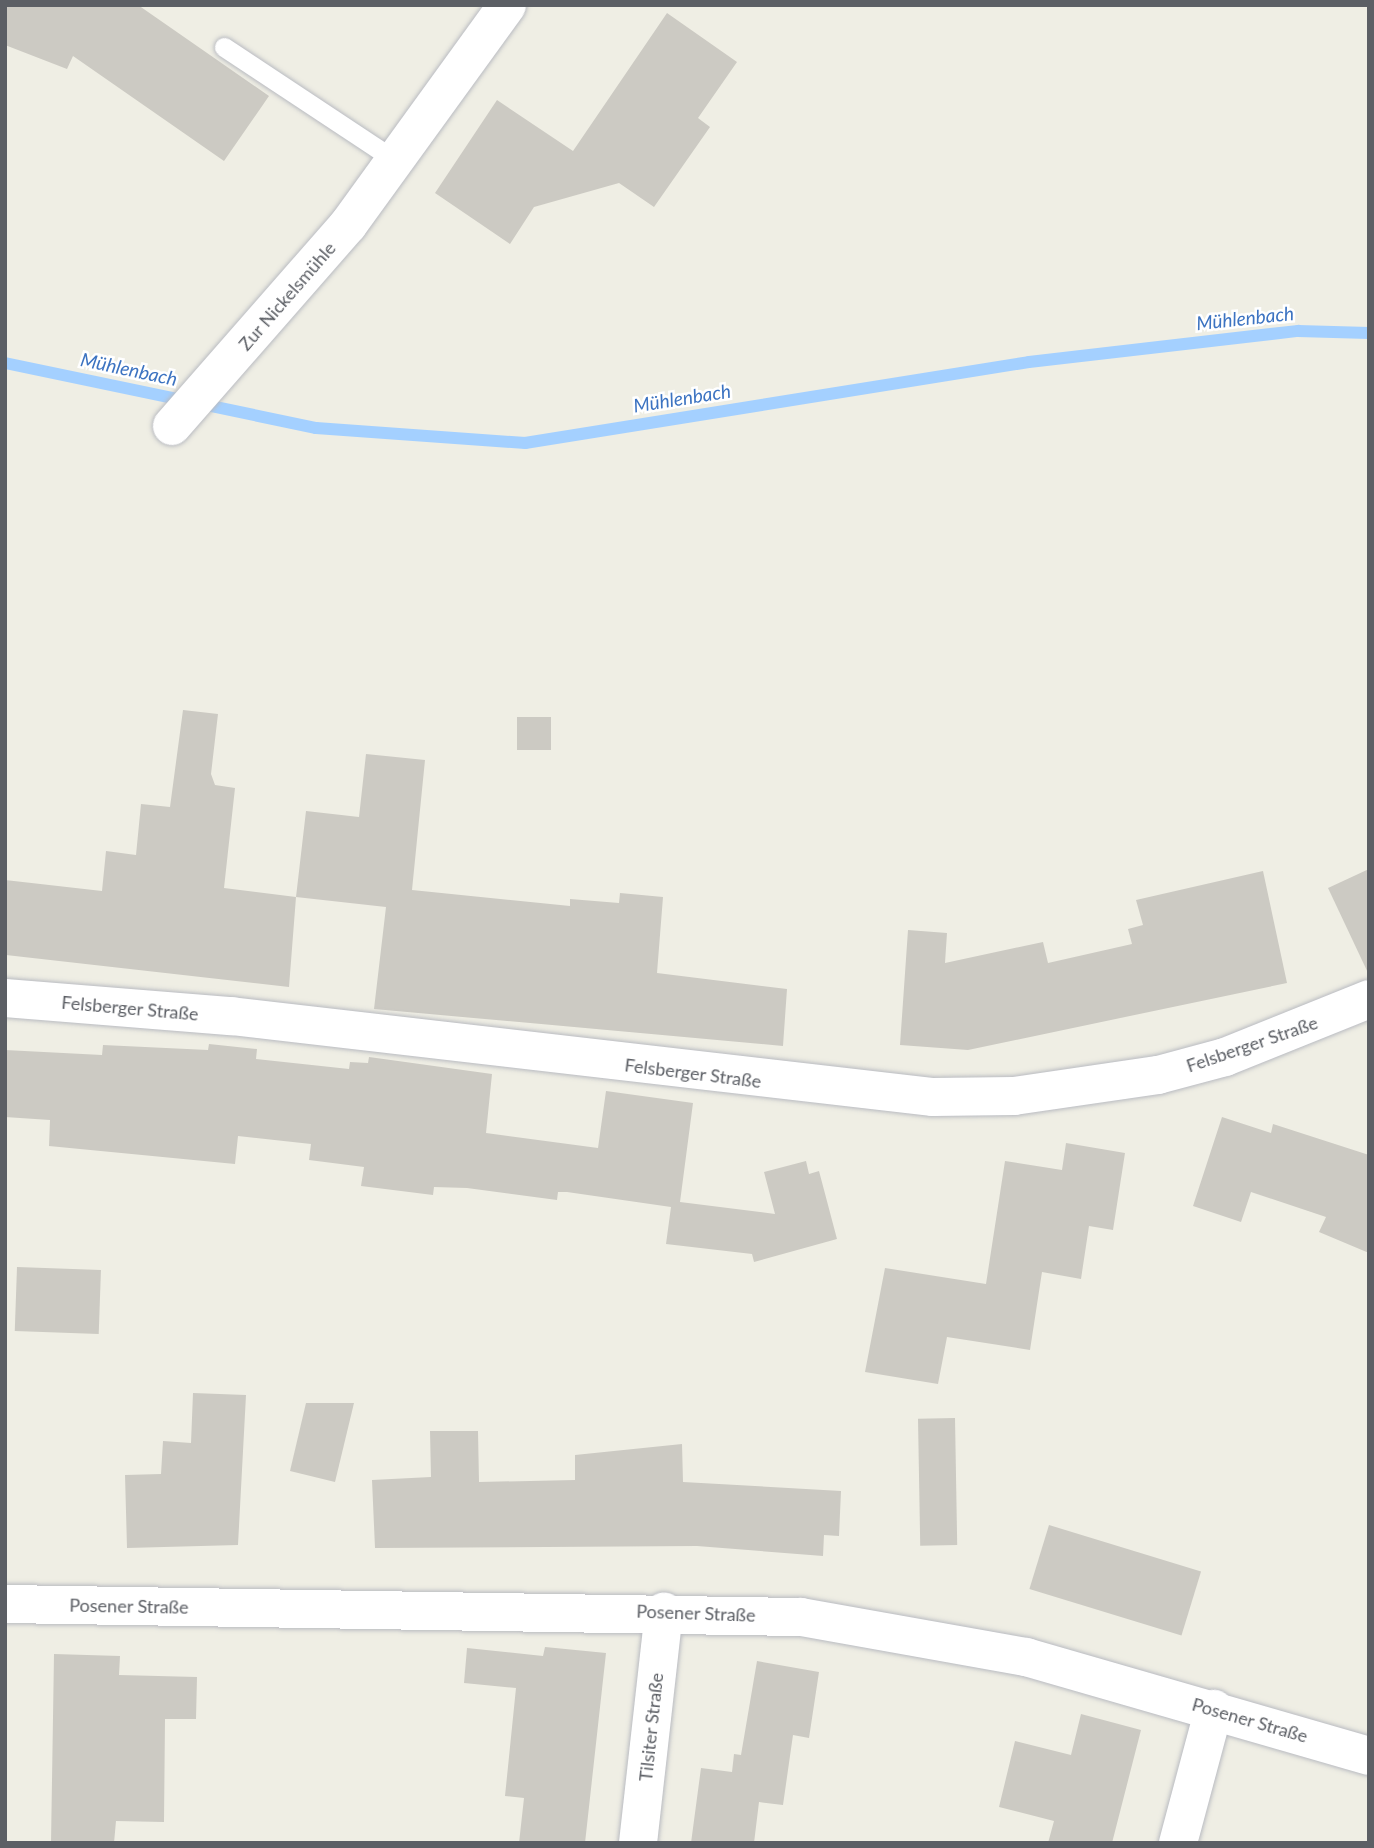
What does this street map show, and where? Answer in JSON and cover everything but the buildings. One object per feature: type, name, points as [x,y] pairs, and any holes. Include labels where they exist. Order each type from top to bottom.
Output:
[{"type":"street","name":"Zur Nickelsmühle","points":[[172,426],[348,225],[507,5]]},
{"type":"street","name":"Felsberger Straße","points":[[5,998],[231,1016],[933,1097],[1014,1096],[1157,1075],[1225,1057],[1369,999]]},
{"type":"street","name":"Posener Straße","points":[[5,1604],[664,1611],[802,1617],[920,1635],[1214,1709],[1369,1756]]},
{"type":"street","name":"Tilsiter Straße","points":[[638,1843],[664,1611]]},
{"type":"street","points":[[1178,1843],[1214,1709]]},
{"type":"lane","points":[[224,47],[395,160]]},
{"type":"waterway","name":"Mühlenbach","points":[[5,363],[316,428],[525,443],[1029,362],[1298,331],[1369,333]]}]
